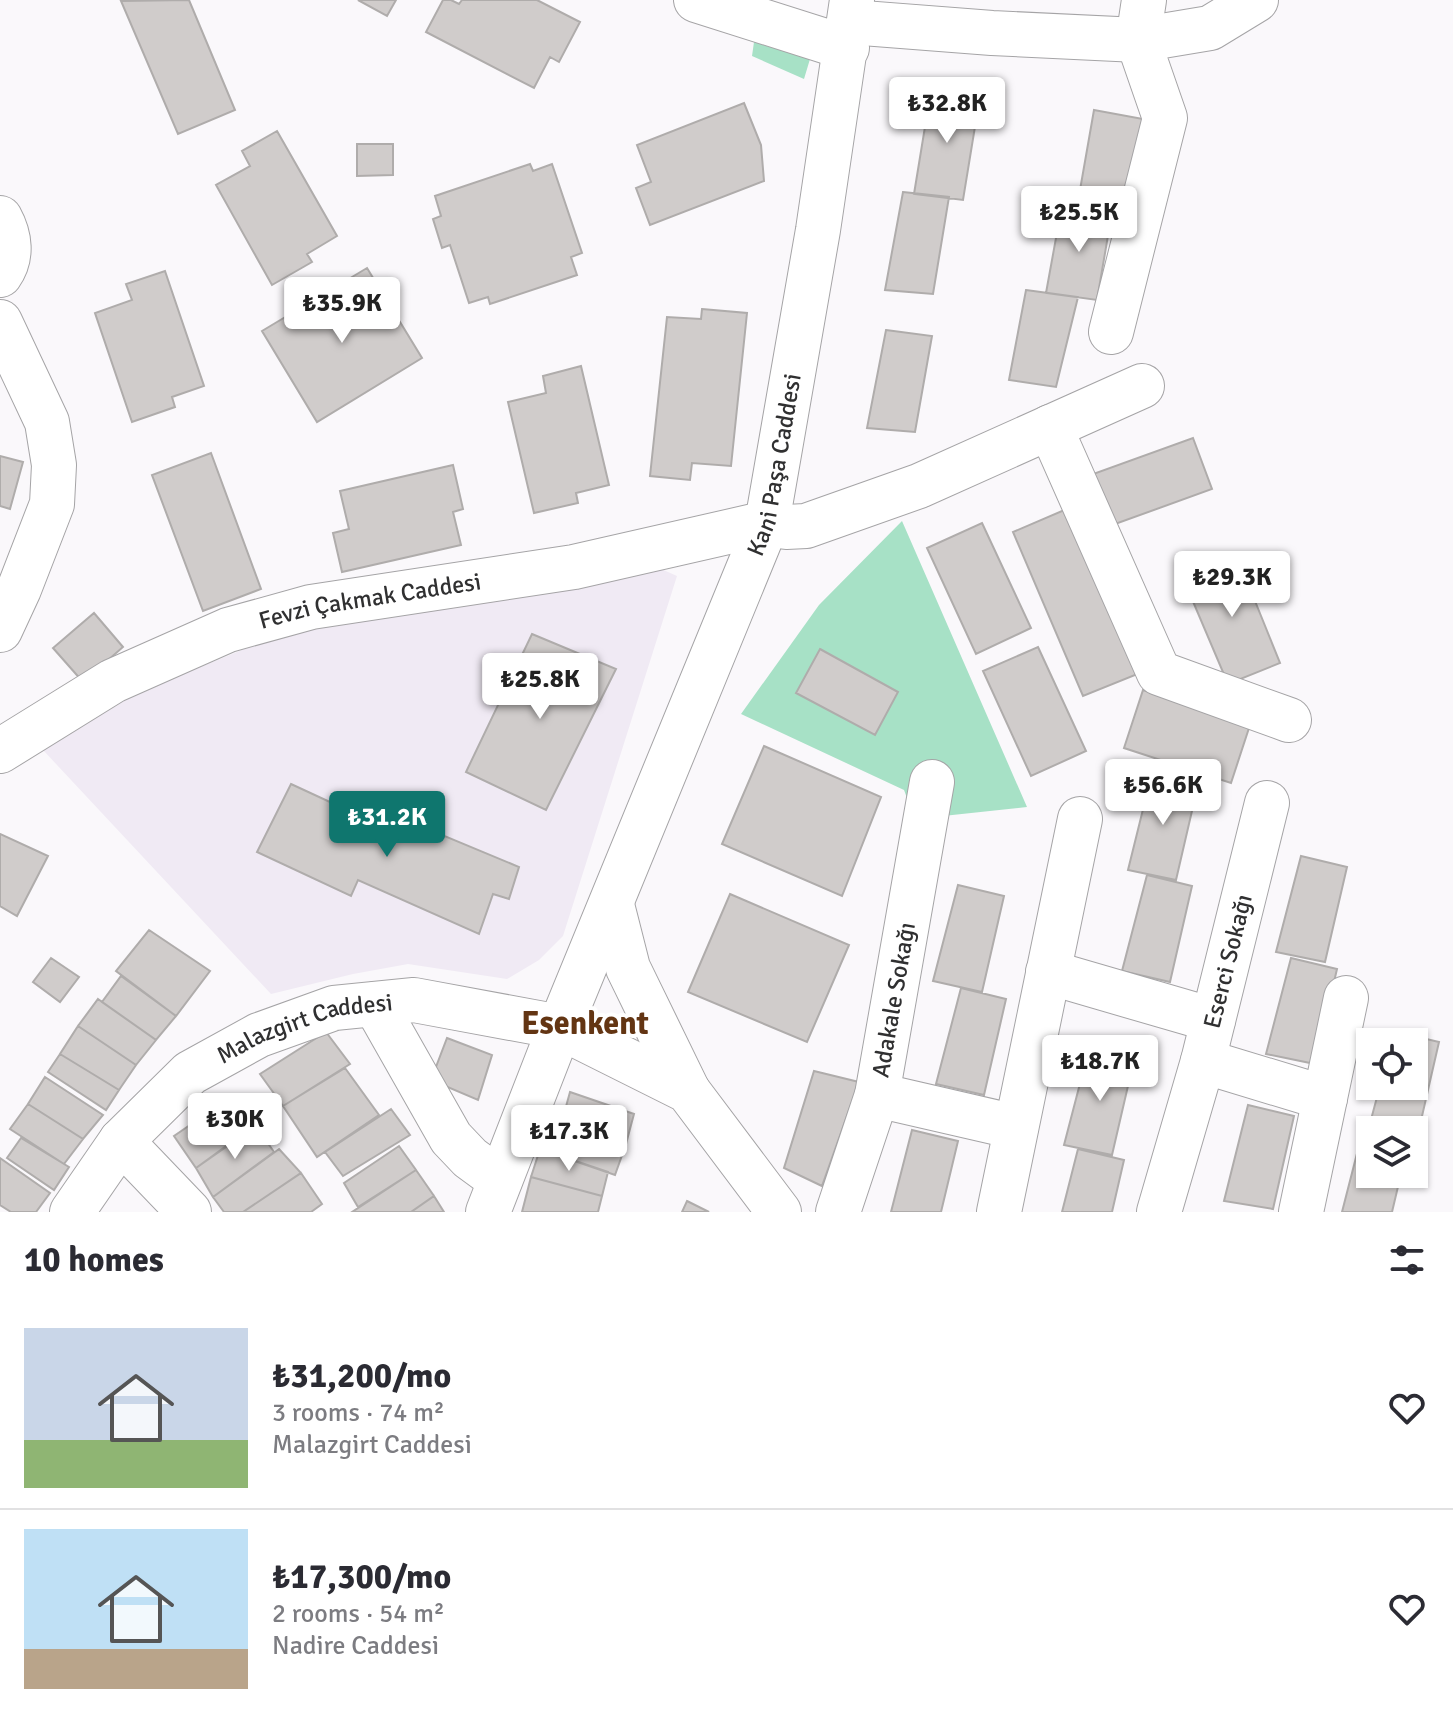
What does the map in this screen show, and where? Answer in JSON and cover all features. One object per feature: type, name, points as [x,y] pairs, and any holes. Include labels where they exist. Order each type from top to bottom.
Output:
[{"type":"street","points":[[696,0],[850,23],[992,33],[1141,20],[1210,28],[1256,0]]},
{"type":"street","points":[[1111,332],[1165,118],[1141,20]]},
{"type":"street","name":"Kani Paşa Caddesi","points":[[494,1196],[767,523],[850,23]]},
{"type":"street","points":[[0,218],[9,247],[8,259],[0,275]]},
{"type":"street","points":[[0,322],[47,422],[54,465],[52,504],[0,630]]},
{"type":"street","name":"Fevzi Çakmak Caddesi","points":[[0,751],[113,681],[228,630],[311,607],[574,567],[767,523],[786,527],[806,526],[919,486],[1142,386]]},
{"type":"street","points":[[1050,427],[1159,673],[1289,720]]},
{"type":"street","name":"Adakale Sokağı","points":[[838,1212],[877,1095],[932,782]]},
{"type":"street","name":"Eserci Sokağı","points":[[1159,1212],[1208,1041],[1267,803]]},
{"type":"street","points":[[999,1212],[1080,819]]},
{"type":"street","points":[[612,905],[628,968],[688,1091],[779,1212]]},
{"type":"street","points":[[1048,972],[1208,1041],[1325,1098]]},
{"type":"street","points":[[1301,1212],[1346,998]]},
{"type":"street","name":"Malazgirt Caddesi","points":[[72,1212],[121,1141],[190,1073],[259,1035],[334,1008],[414,1000],[560,1027]]},
{"type":"street","points":[[375,1004],[451,1138],[470,1158],[494,1196]]},
{"type":"street","points":[[560,1027],[688,1091]]},
{"type":"street","points":[[877,1095],[1016,1127]]},
{"type":"street","points":[[121,1141],[189,1212]]},
{"type":"shaded area","points":[[659,568],[677,576],[563,936],[539,960],[507,979],[408,964],[271,994],[43,750],[139,692],[264,641],[365,615]]},
{"type":"green space","points":[[754,42],[810,59],[804,79],[752,56]]},
{"type":"green space","points":[[902,521],[1027,807],[915,819],[904,790],[741,714],[819,605]]},
{"type":"building","points":[[189,0],[235,110],[178,134],[121,1]]},
{"type":"building","points":[[358,0],[396,0],[387,16]]},
{"type":"building","points":[[443,0],[459,4],[462,0],[537,0],[580,22],[559,62],[550,57],[534,88],[426,32]]},
{"type":"building","points":[[931,90],[980,96],[963,200],[914,194]]},
{"type":"building","points":[[744,103],[761,145],[764,181],[650,225],[636,188],[651,182],[637,145]]},
{"type":"building","points":[[1094,110],[1143,119],[1123,221],[1077,207]]},
{"type":"building","points":[[277,131],[337,236],[307,254],[312,262],[272,285],[216,185],[250,166],[242,151]]},
{"type":"building","points":[[357,144],[393,144],[393,175],[357,176]]},
{"type":"building","points":[[530,164],[533,171],[552,164],[582,253],[571,257],[577,275],[490,304],[488,297],[469,303],[450,245],[442,248],[433,219],[441,216],[435,196]]},
{"type":"building","points":[[903,192],[949,197],[933,294],[885,290]]},
{"type":"building","points":[[1062,205],[1111,218],[1097,300],[1046,293]]},
{"type":"building","points":[[367,268],[422,358],[317,422],[262,331]]},
{"type":"building","points":[[165,271],[204,386],[172,397],[175,407],[132,422],[95,313],[132,300],[126,284]]},
{"type":"building","points":[[1026,290],[1078,297],[1056,387],[1009,380]]},
{"type":"building","points":[[702,309],[747,313],[731,466],[692,463],[690,480],[650,476],[667,317],[701,319]]},
{"type":"building","points":[[886,330],[932,336],[915,432],[867,428]]},
{"type":"building","points":[[581,366],[609,485],[576,493],[578,503],[534,513],[508,402],[546,393],[543,376]]},
{"type":"building","points":[[1193,438],[1212,489],[1104,528],[1082,478]]},
{"type":"building","points":[[211,453],[261,589],[203,611],[152,475]]},
{"type":"building","points":[[0,456],[23,462],[10,509],[0,506]]},
{"type":"building","points":[[453,465],[463,509],[453,512],[461,545],[342,572],[333,533],[349,529],[340,491]]},
{"type":"building","points":[[1069,508],[1140,673],[1083,696],[1013,532]]},
{"type":"building","points":[[982,523],[1031,628],[976,654],[927,548]]},
{"type":"building","points":[[1236,554],[1280,663],[1228,684],[1183,578]]},
{"type":"building","points":[[94,613],[123,647],[83,682],[53,648]]},
{"type":"building","points":[[532,634],[616,669],[546,810],[466,772]]},
{"type":"building","points":[[1038,647],[1086,751],[1031,776],[983,671]]},
{"type":"building","points":[[820,649],[898,692],[875,735],[796,693]]},
{"type":"building","points":[[1143,690],[1250,725],[1231,783],[1124,748]]},
{"type":"building","points":[[764,746],[881,797],[842,896],[722,844]]},
{"type":"building","points":[[1152,773],[1198,785],[1176,880],[1128,870]]},
{"type":"building","points":[[291,784],[356,814],[352,826],[366,835],[382,810],[519,867],[509,899],[493,894],[479,934],[358,880],[351,896],[257,852]]},
{"type":"building","points":[[0,834],[48,856],[17,916],[0,906]]},
{"type":"building","points":[[1301,856],[1347,867],[1325,962],[1276,952]]},
{"type":"building","points":[[1147,875],[1192,886],[1170,982],[1122,971]]},
{"type":"building","points":[[958,885],[1004,896],[982,992],[933,981]]},
{"type":"building","points":[[730,894],[849,945],[807,1042],[688,992]]},
{"type":"building","points":[[149,930],[210,971],[176,1016],[116,971]]},
{"type":"building","points":[[51,958],[79,977],[60,1002],[33,982]]},
{"type":"building","points":[[1291,958],[1337,969],[1315,1064],[1266,1054]]},
{"type":"building","points":[[121,976],[176,1016],[156,1040],[102,1002]]},
{"type":"building","points":[[961,988],[1006,999],[984,1095],[936,1084]]},
{"type":"building","points":[[98,999],[156,1040],[136,1065],[78,1026]]},
{"type":"building","points":[[78,1026],[136,1065],[119,1090],[60,1054]]},
{"type":"building","points":[[326,1032],[350,1064],[283,1106],[260,1074]]},
{"type":"building","points":[[447,1038],[492,1055],[478,1100],[431,1080]]},
{"type":"building","points":[[1428,1039],[1439,1042],[1428,1090]]},
{"type":"building","points":[[1089,1049],[1134,1060],[1112,1155],[1064,1145]]},
{"type":"building","points":[[60,1054],[119,1090],[106,1110],[48,1072]]},
{"type":"building","points":[[345,1068],[379,1115],[317,1157],[283,1106]]},
{"type":"building","points":[[814,1071],[859,1082],[822,1186],[784,1168]]},
{"type":"building","points":[[45,1077],[103,1115],[83,1139],[28,1104]]},
{"type":"building","points":[[570,1092],[634,1114],[626,1144],[562,1121]]},
{"type":"building","points":[[1376,1100],[1426,1100],[1422,1116],[1372,1116]]},
{"type":"building","points":[[225,1101],[248,1130],[196,1168],[174,1136]]},
{"type":"building","points":[[28,1104],[83,1139],[64,1164],[10,1129]]},
{"type":"building","points":[[1248,1105],[1294,1116],[1273,1209],[1224,1201]]},
{"type":"building","points":[[391,1109],[410,1135],[343,1176],[325,1152]]},
{"type":"building","points":[[550,1117],[626,1144],[615,1175],[540,1149]]},
{"type":"building","points":[[256,1126],[274,1152],[213,1197],[196,1168]]},
{"type":"building","points":[[912,1130],[958,1141],[941,1212],[891,1212]]},
{"type":"building","points":[[21,1138],[69,1167],[54,1190],[7,1158]]},
{"type":"building","points":[[399,1146],[416,1170],[358,1207],[344,1183]]},
{"type":"building","points":[[279,1149],[301,1173],[243,1212],[224,1212],[213,1197]]},
{"type":"building","points":[[540,1149],[608,1172],[602,1196],[531,1177]]},
{"type":"building","points":[[1078,1149],[1124,1160],[1112,1212],[1062,1212]]},
{"type":"building","points":[[1356,1157],[1356,1188],[1398,1188],[1392,1212],[1342,1212]]},
{"type":"building","points":[[0,1158],[50,1193],[36,1212],[11,1212],[0,1205]]},
{"type":"building","points":[[416,1170],[434,1196],[411,1212],[352,1212]]},
{"type":"building","points":[[301,1173],[322,1204],[311,1212],[243,1212]]},
{"type":"building","points":[[531,1177],[602,1196],[598,1212],[522,1212]]},
{"type":"building","points":[[434,1196],[444,1212],[411,1212]]},
{"type":"building","points":[[687,1201],[709,1212],[682,1212]]},
{"type":"district","name":"Esenkent","points":[[585,1023]]}]
